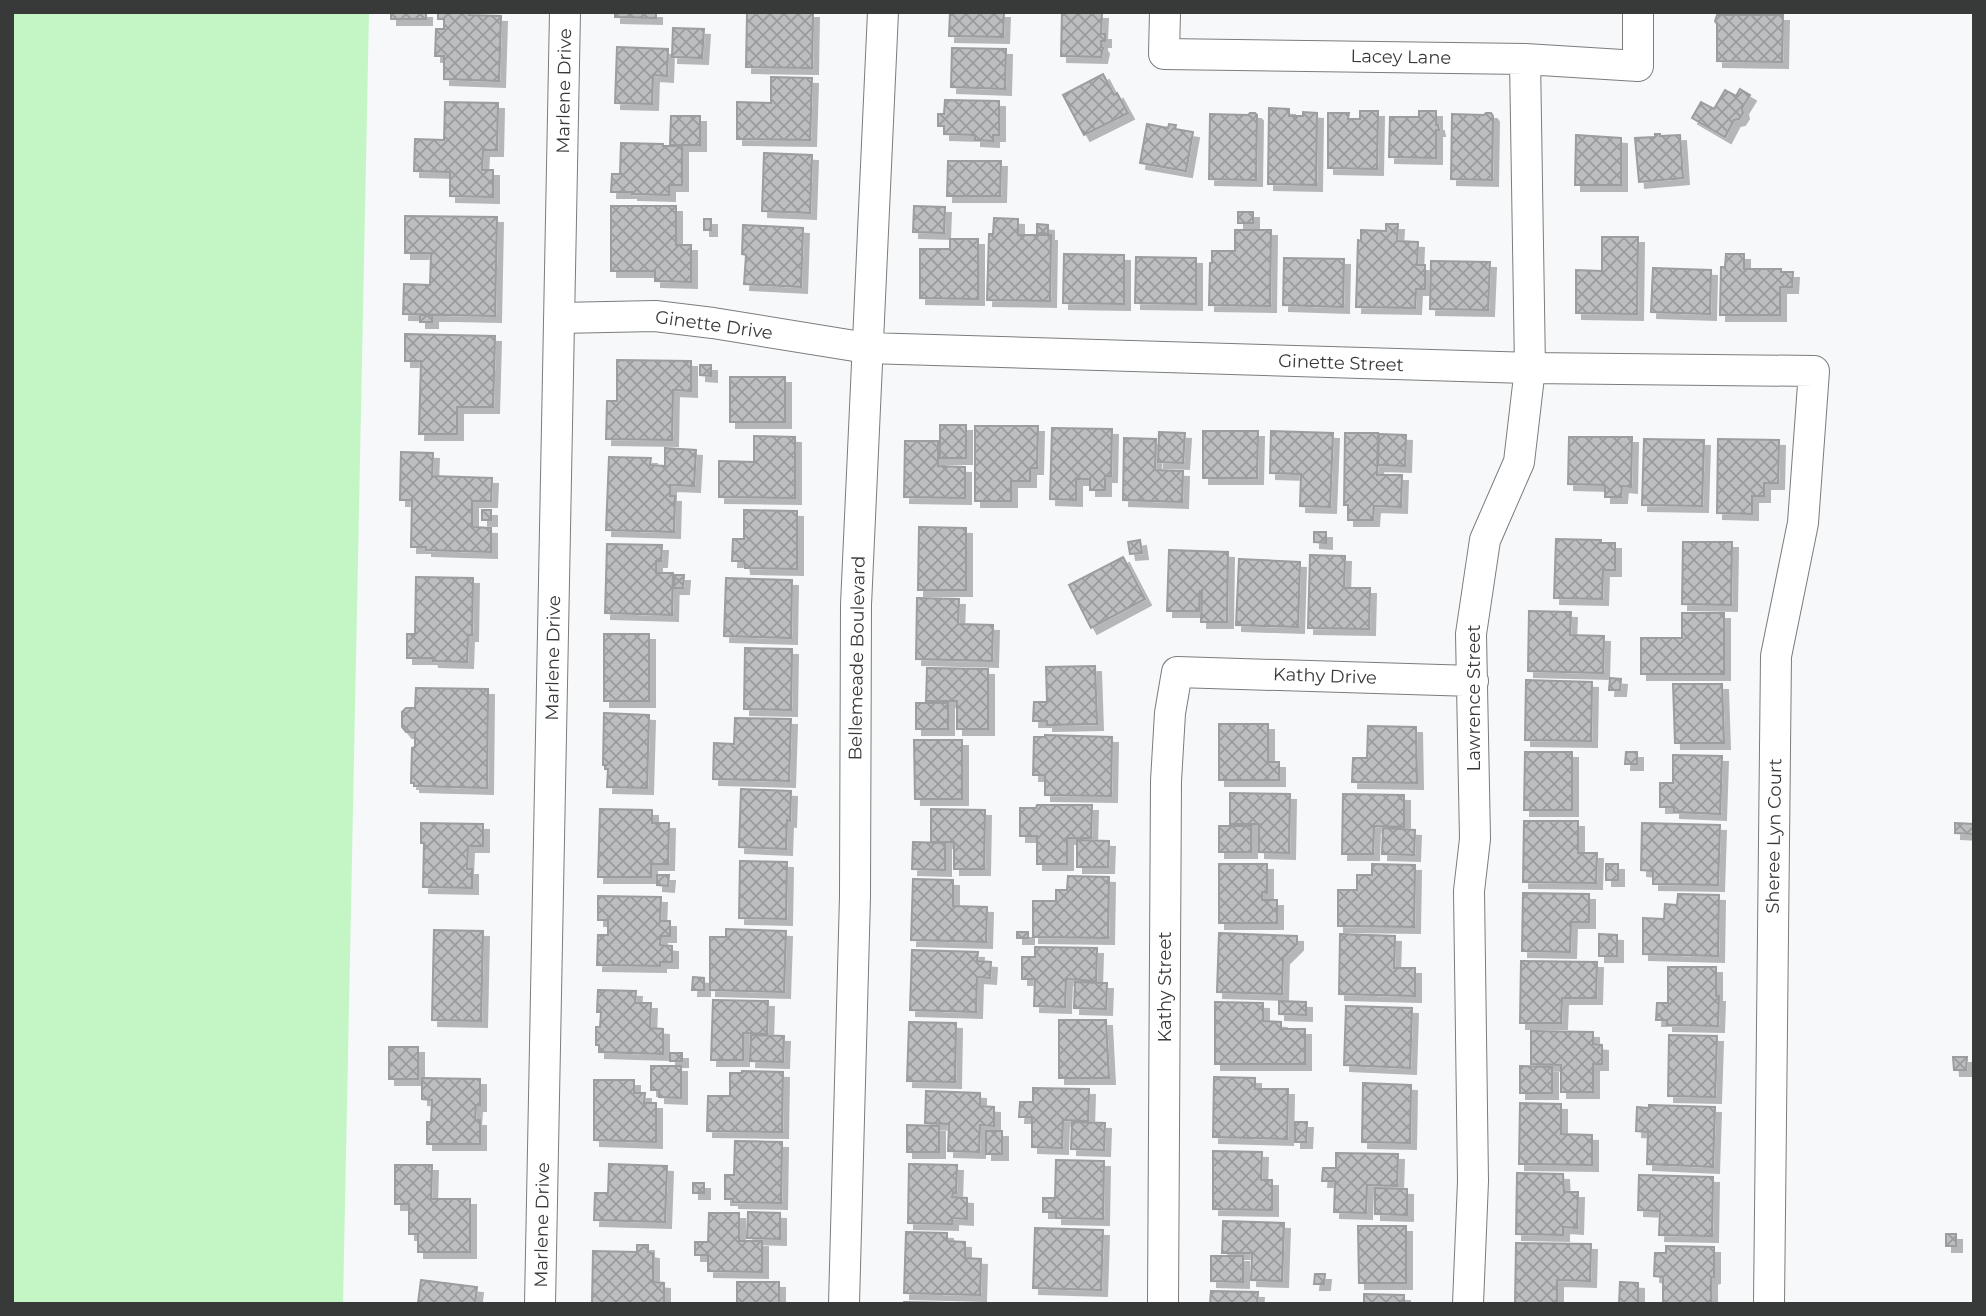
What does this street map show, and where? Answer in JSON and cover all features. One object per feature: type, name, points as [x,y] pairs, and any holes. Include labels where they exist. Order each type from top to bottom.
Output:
[{"type":"street","name":"Marlene Drive","points":[[540,1304],[565,12]]},
{"type":"street","name":"Bellemeade Boulevard","points":[[844,1304],[855,896],[856,605],[883,12]]},
{"type":"street","name":"Lacey Lane","points":[[1165,12],[1164,54],[1525,59],[1638,66],[1638,12]]},
{"type":"street","name":"Lawrence Street","points":[[1468,1304],[1473,1181],[1469,891],[1475,839],[1471,634],[1485,540],[1519,462],[1530,368],[1525,59]]},
{"type":"street","name":"Ginette Drive","points":[[559,318],[655,316],[867,348]]},
{"type":"street","name":"Ginette Street","points":[[867,348],[1530,368],[1814,371]]},
{"type":"street","name":"Sheree Lyn Court","points":[[1769,1304],[1776,656],[1802,523],[1814,371]]},
{"type":"street","name":"Kathy Drive","points":[[1177,672],[1473,681]]},
{"type":"street","name":"Kathy Street","points":[[1163,1304],[1166,781],[1170,713],[1177,672]]},
{"type":"green space","points":[[12,12],[369,12],[343,1304],[12,1304]]},
{"type":"building","points":[[391,12],[426,12],[426,19],[391,19]]},
{"type":"building","points":[[438,12],[501,16],[499,81],[444,79],[444,56],[435,56],[436,29],[444,29],[444,19],[438,19]]},
{"type":"building","points":[[615,12],[656,12],[656,18],[615,17]]},
{"type":"building","points":[[747,12],[813,12],[812,68],[746,67]]},
{"type":"building","points":[[950,12],[1004,12],[1003,37],[949,36]]},
{"type":"building","points":[[1062,12],[1102,13],[1101,34],[1105,34],[1105,41],[1101,41],[1101,57],[1061,56]]},
{"type":"building","points":[[1717,15],[1783,15],[1782,62],[1717,61]]},
{"type":"building","points":[[673,28],[704,29],[702,58],[672,57]]},
{"type":"building","points":[[617,47],[668,49],[667,76],[653,75],[652,104],[615,103]]},
{"type":"building","points":[[952,48],[1006,49],[1005,89],[951,87]]},
{"type":"building","points":[[1103,74],[1128,113],[1084,135],[1063,95]]},
{"type":"building","points":[[771,77],[812,78],[810,140],[737,139],[737,102],[771,103]]},
{"type":"building","points":[[1740,89],[1750,95],[1742,108],[1743,113],[1739,119],[1734,120],[1725,137],[1692,118],[1701,102],[1714,109],[1725,90],[1736,96]]},
{"type":"building","points":[[945,100],[999,101],[999,135],[993,135],[993,141],[975,140],[975,135],[944,134],[944,126],[938,126],[938,114],[944,114]]},
{"type":"building","points":[[445,102],[498,103],[497,150],[483,150],[482,170],[493,170],[493,197],[450,196],[450,172],[414,171],[415,139],[444,140]]},
{"type":"building","points":[[1269,108],[1289,109],[1289,116],[1303,116],[1303,112],[1317,113],[1316,185],[1268,184]]},
{"type":"building","points":[[1360,111],[1378,111],[1377,169],[1328,168],[1328,113],[1349,113],[1348,119],[1360,119]]},
{"type":"building","points":[[1419,111],[1436,111],[1436,125],[1439,130],[1436,130],[1436,158],[1389,157],[1390,117],[1419,117]]},
{"type":"building","points":[[1486,113],[1493,116],[1492,180],[1451,179],[1452,114]]},
{"type":"building","points":[[1210,114],[1257,115],[1256,180],[1209,179]]},
{"type":"building","points":[[671,116],[700,116],[700,145],[670,145]]},
{"type":"building","points":[[1147,124],[1168,128],[1169,124],[1176,125],[1175,129],[1193,132],[1186,171],[1140,163]]},
{"type":"building","points":[[1655,134],[1680,135],[1683,178],[1639,182],[1635,138],[1655,137]]},
{"type":"building","points":[[1576,135],[1621,138],[1621,185],[1575,185]]},
{"type":"building","points":[[621,143],[682,146],[682,185],[669,185],[669,195],[611,192],[612,174],[620,174]]},
{"type":"building","points":[[764,153],[812,155],[810,213],[762,211]]},
{"type":"building","points":[[948,161],[1001,161],[1000,196],[947,196]]},
{"type":"building","points":[[611,206],[676,206],[676,245],[691,245],[691,282],[655,281],[655,271],[611,271]]},
{"type":"building","points":[[914,206],[945,207],[944,233],[913,232]]},
{"type":"building","points":[[1238,212],[1253,212],[1253,223],[1238,223]]},
{"type":"building","points":[[405,216],[497,217],[495,316],[403,314],[404,284],[430,285],[431,253],[405,253]]},
{"type":"building","points":[[994,218],[1018,219],[1018,235],[1051,235],[1050,301],[987,300],[989,234],[993,234]]},
{"type":"building","points":[[704,219],[711,219],[711,230],[704,230]]},
{"type":"building","points":[[1037,224],[1048,225],[1048,234],[1037,233]]},
{"type":"building","points":[[1386,224],[1398,224],[1397,241],[1418,242],[1417,265],[1425,265],[1425,289],[1416,289],[1415,308],[1356,307],[1358,240],[1361,241],[1361,230],[1386,231]]},
{"type":"building","points":[[743,225],[803,228],[801,287],[744,284],[746,255],[742,254]]},
{"type":"building","points":[[1235,230],[1271,230],[1270,306],[1209,305],[1212,251],[1235,251]]},
{"type":"building","points":[[1602,237],[1638,237],[1637,314],[1576,313],[1576,270],[1602,271]]},
{"type":"building","points":[[950,239],[978,239],[978,299],[920,298],[920,249],[950,249]]},
{"type":"building","points":[[1064,254],[1124,255],[1124,304],[1063,303]]},
{"type":"building","points":[[1726,254],[1744,254],[1744,269],[1781,269],[1781,272],[1793,272],[1792,287],[1780,287],[1780,315],[1720,315],[1721,267],[1725,267]]},
{"type":"building","points":[[1136,257],[1196,258],[1196,304],[1135,303]]},
{"type":"building","points":[[1284,258],[1344,259],[1343,307],[1283,305]]},
{"type":"building","points":[[1431,261],[1490,262],[1488,310],[1430,309]]},
{"type":"building","points":[[1653,268],[1711,270],[1710,314],[1651,312]]},
{"type":"building","points":[[420,315],[432,315],[432,322],[420,322]]},
{"type":"building","points":[[405,334],[495,336],[493,407],[457,407],[457,434],[419,434],[421,361],[405,361]]},
{"type":"building","points":[[617,360],[691,361],[691,391],[673,390],[672,440],[606,439],[607,401],[617,401]]},
{"type":"building","points":[[700,365],[711,365],[711,376],[700,375]]},
{"type":"building","points":[[730,377],[785,377],[785,422],[730,422]]},
{"type":"building","points":[[940,425],[966,425],[966,458],[940,458]]},
{"type":"building","points":[[975,426],[1038,426],[1037,468],[1030,468],[1030,481],[1011,481],[1011,501],[975,501]]},
{"type":"building","points":[[1052,428],[1112,429],[1111,476],[1105,476],[1105,490],[1090,490],[1090,479],[1076,479],[1076,500],[1050,499]]},
{"type":"building","points":[[1203,431],[1258,431],[1257,478],[1203,478]]},
{"type":"building","points":[[1271,431],[1333,433],[1330,507],[1300,506],[1301,474],[1270,473]]},
{"type":"building","points":[[1159,432],[1185,433],[1183,463],[1158,462]]},
{"type":"building","points":[[1345,433],[1378,433],[1377,475],[1402,475],[1401,507],[1374,506],[1373,520],[1348,520],[1348,505],[1344,505]]},
{"type":"building","points":[[1379,434],[1406,435],[1405,466],[1378,465]]},
{"type":"building","points":[[754,436],[795,437],[795,498],[719,497],[719,461],[754,462]]},
{"type":"building","points":[[1569,437],[1632,437],[1631,487],[1622,486],[1621,497],[1605,497],[1605,485],[1568,484]]},
{"type":"building","points":[[1124,438],[1156,439],[1155,470],[1183,471],[1182,502],[1123,500]]},
{"type":"building","points":[[1644,439],[1704,440],[1702,506],[1642,505]]},
{"type":"building","points":[[1718,439],[1779,440],[1778,483],[1764,483],[1764,496],[1752,496],[1752,514],[1717,513]]},
{"type":"building","points":[[905,441],[938,441],[938,466],[965,467],[965,498],[904,497]]},
{"type":"building","points":[[665,448],[696,450],[694,486],[670,485],[670,496],[675,496],[674,532],[606,530],[609,457],[651,458],[650,465],[665,466]]},
{"type":"building","points":[[401,452],[433,453],[432,476],[492,478],[491,501],[472,501],[472,527],[491,528],[491,552],[411,547],[412,500],[400,500]]},
{"type":"building","points":[[482,510],[491,510],[491,520],[482,520]]},
{"type":"building","points":[[744,510],[797,511],[797,569],[745,568],[744,561],[732,561],[733,539],[744,539]]},
{"type":"building","points":[[919,527],[966,528],[966,590],[918,590]]},
{"type":"building","points":[[1314,532],[1326,532],[1326,543],[1314,542]]},
{"type":"building","points":[[1556,539],[1615,543],[1615,570],[1603,570],[1602,599],[1554,598]]},
{"type":"building","points":[[1140,540],[1142,553],[1130,554],[1128,542]]},
{"type":"building","points":[[1683,542],[1732,542],[1731,605],[1682,604]]},
{"type":"building","points":[[607,544],[662,545],[661,561],[656,561],[656,573],[673,573],[672,615],[605,613]]},
{"type":"building","points":[[1169,550],[1228,552],[1227,622],[1201,622],[1202,591],[1199,611],[1167,611]]},
{"type":"building","points":[[1310,555],[1345,556],[1344,588],[1370,588],[1369,629],[1308,628]]},
{"type":"building","points":[[1123,557],[1145,599],[1091,628],[1069,585]]},
{"type":"building","points":[[1239,559],[1300,562],[1298,627],[1236,625]]},
{"type":"building","points":[[675,575],[684,575],[683,588],[674,588]]},
{"type":"building","points":[[416,577],[473,578],[472,635],[468,635],[467,662],[407,658],[407,634],[415,634]]},
{"type":"building","points":[[726,578],[792,580],[791,638],[724,636]]},
{"type":"building","points":[[917,598],[959,599],[958,624],[993,625],[992,661],[916,659]]},
{"type":"building","points":[[1529,611],[1571,612],[1570,635],[1604,636],[1603,673],[1528,671]]},
{"type":"building","points":[[1682,613],[1724,613],[1724,674],[1641,674],[1641,638],[1682,638]]},
{"type":"building","points":[[604,634],[649,634],[649,701],[604,701]]},
{"type":"building","points":[[745,648],[792,649],[791,710],[744,709]]},
{"type":"building","points":[[1095,666],[1097,724],[1047,725],[1047,721],[1033,721],[1034,702],[1047,702],[1046,667]]},
{"type":"building","points":[[927,668],[988,669],[988,729],[957,729],[957,701],[926,701]]},
{"type":"building","points":[[1610,678],[1621,679],[1620,690],[1609,690]]},
{"type":"building","points":[[1526,680],[1592,682],[1591,741],[1525,740]]},
{"type":"building","points":[[1673,684],[1722,684],[1724,743],[1675,743]]},
{"type":"building","points":[[416,688],[488,689],[487,788],[414,786],[414,783],[411,783],[415,732],[406,732],[402,727],[402,712],[406,708],[415,708]]},
{"type":"building","points":[[916,703],[948,703],[948,729],[916,729]]},
{"type":"building","points":[[604,713],[649,715],[647,788],[607,787],[608,769],[603,765]]},
{"type":"building","points":[[735,718],[791,719],[789,781],[713,779],[714,743],[734,744]]},
{"type":"building","points":[[1219,724],[1268,724],[1268,762],[1279,762],[1279,780],[1219,780]]},
{"type":"building","points":[[1368,726],[1416,727],[1417,783],[1352,782],[1353,758],[1367,758]]},
{"type":"building","points":[[1034,737],[1112,737],[1111,796],[1045,795],[1045,775],[1033,775]]},
{"type":"building","points":[[914,740],[962,740],[962,799],[915,799]]},
{"type":"building","points":[[1525,752],[1572,752],[1572,810],[1524,810]]},
{"type":"building","points":[[1626,752],[1637,752],[1637,764],[1625,764]]},
{"type":"building","points":[[1673,755],[1722,756],[1720,814],[1674,812],[1674,807],[1660,807],[1660,783],[1673,783]]},
{"type":"building","points":[[741,789],[791,791],[786,849],[739,847]]},
{"type":"building","points":[[1230,793],[1290,794],[1289,853],[1259,852],[1259,824],[1230,824]]},
{"type":"building","points":[[1343,794],[1404,795],[1404,827],[1374,826],[1373,854],[1342,854]]},
{"type":"building","points":[[1037,805],[1092,805],[1091,838],[1067,838],[1067,864],[1037,864],[1037,836],[1020,836],[1020,808],[1036,808]]},
{"type":"building","points":[[600,809],[652,810],[652,823],[669,823],[668,864],[651,864],[651,877],[598,877]]},
{"type":"building","points":[[931,809],[985,810],[984,869],[954,869],[954,842],[931,842]]},
{"type":"building","points":[[1524,821],[1578,821],[1578,853],[1597,853],[1596,883],[1523,882]]},
{"type":"building","points":[[421,823],[483,824],[483,846],[468,846],[467,869],[472,869],[472,888],[423,887],[424,843],[421,843]]},
{"type":"building","points":[[1642,823],[1720,825],[1718,885],[1653,884],[1653,871],[1641,870]]},
{"type":"building","points":[[1955,823],[1974,824],[1974,834],[1955,833]]},
{"type":"building","points":[[1219,826],[1251,826],[1251,852],[1219,852]]},
{"type":"building","points":[[1383,828],[1415,830],[1414,855],[1382,854]]},
{"type":"building","points":[[1077,840],[1109,841],[1108,867],[1077,867]]},
{"type":"building","points":[[913,842],[945,843],[945,870],[912,869]]},
{"type":"building","points":[[740,861],[787,862],[786,919],[739,918]]},
{"type":"building","points":[[1219,864],[1267,864],[1267,893],[1262,892],[1262,900],[1277,900],[1277,923],[1219,923]]},
{"type":"building","points":[[1372,864],[1415,865],[1414,927],[1338,926],[1338,890],[1357,890],[1357,875],[1372,875]]},
{"type":"building","points":[[1606,864],[1618,864],[1618,880],[1606,880]]},
{"type":"building","points":[[657,875],[669,875],[668,886],[657,885]]},
{"type":"building","points":[[1068,876],[1109,877],[1108,938],[1033,937],[1033,901],[1056,901],[1056,890],[1067,890]]},
{"type":"building","points":[[913,879],[953,880],[953,906],[987,907],[986,942],[911,940]]},
{"type":"building","points":[[1523,893],[1589,894],[1589,922],[1571,922],[1570,952],[1522,951]]},
{"type":"building","points":[[1678,894],[1719,895],[1718,956],[1643,954],[1643,918],[1664,919],[1665,904],[1677,905]]},
{"type":"building","points":[[598,896],[661,897],[660,921],[670,921],[670,936],[661,936],[660,945],[672,946],[672,962],[660,962],[660,966],[597,965],[598,935],[608,935],[608,920],[598,920]]},
{"type":"building","points":[[726,929],[786,931],[784,992],[710,990],[710,937],[726,937]]},
{"type":"building","points":[[434,930],[483,931],[481,1021],[432,1020]]},
{"type":"building","points":[[1017,932],[1028,932],[1028,938],[1017,938]]},
{"type":"building","points":[[1219,933],[1297,936],[1297,944],[1283,958],[1282,994],[1217,992]]},
{"type":"building","points":[[1340,934],[1395,936],[1394,968],[1415,968],[1415,996],[1339,994]]},
{"type":"building","points":[[1599,934],[1617,935],[1617,956],[1599,956]]},
{"type":"building","points":[[1035,947],[1097,948],[1096,981],[1066,979],[1065,1007],[1034,1006],[1035,979],[1022,979],[1022,957],[1035,957]]},
{"type":"building","points":[[912,950],[978,952],[977,961],[991,962],[990,978],[977,977],[976,1012],[910,1010]]},
{"type":"building","points":[[1521,961],[1597,962],[1596,998],[1562,998],[1561,1023],[1520,1023]]},
{"type":"building","points":[[1668,967],[1716,967],[1718,1026],[1667,1025],[1667,1020],[1656,1020],[1657,1003],[1668,1003]]},
{"type":"building","points":[[693,977],[704,978],[704,990],[692,990]]},
{"type":"building","points":[[1075,982],[1107,983],[1106,1009],[1074,1008]]},
{"type":"building","points":[[598,990],[636,991],[635,1003],[651,1003],[650,1028],[663,1029],[663,1054],[599,1052],[599,1045],[596,1045],[596,1027],[600,1027],[601,1012],[597,1012]]},
{"type":"building","points":[[713,1000],[768,1001],[767,1034],[743,1033],[743,1060],[711,1060]]},
{"type":"building","points":[[1279,1001],[1306,1002],[1306,1015],[1279,1014]]},
{"type":"building","points":[[1215,1002],[1263,1003],[1263,1021],[1281,1022],[1281,1029],[1305,1029],[1305,1064],[1215,1064]]},
{"type":"building","points":[[1346,1006],[1412,1008],[1410,1068],[1344,1065]]},
{"type":"building","points":[[1059,1020],[1106,1020],[1109,1078],[1059,1078]]},
{"type":"building","points":[[909,1022],[956,1023],[955,1082],[907,1081]]},
{"type":"building","points":[[1531,1031],[1593,1032],[1593,1044],[1602,1045],[1602,1064],[1593,1064],[1593,1092],[1561,1092],[1561,1065],[1531,1064]]},
{"type":"building","points":[[751,1035],[784,1036],[783,1062],[750,1061]]},
{"type":"building","points":[[1669,1035],[1717,1036],[1715,1097],[1668,1096]]},
{"type":"building","points":[[389,1047],[418,1047],[418,1079],[389,1079]]},
{"type":"building","points":[[670,1053],[682,1053],[682,1061],[670,1061]]},
{"type":"building","points":[[1953,1057],[1967,1057],[1966,1070],[1954,1070]]},
{"type":"building","points":[[651,1066],[681,1066],[681,1098],[659,1097],[659,1090],[651,1090]]},
{"type":"building","points":[[1520,1066],[1552,1067],[1552,1093],[1520,1093]]},
{"type":"building","points":[[783,1072],[782,1132],[707,1131],[708,1096],[730,1096],[730,1073]]},
{"type":"building","points":[[1214,1077],[1255,1078],[1255,1089],[1288,1089],[1287,1139],[1213,1137]]},
{"type":"building","points":[[422,1078],[480,1079],[480,1105],[476,1105],[475,1120],[480,1120],[480,1144],[427,1144],[427,1122],[431,1122],[432,1100],[422,1099]]},
{"type":"building","points":[[594,1080],[634,1080],[634,1093],[645,1093],[644,1103],[656,1103],[656,1142],[594,1140]]},
{"type":"building","points":[[1363,1083],[1411,1085],[1410,1143],[1362,1142]]},
{"type":"building","points":[[1033,1088],[1089,1089],[1088,1121],[1063,1120],[1062,1148],[1032,1147],[1032,1117],[1019,1117],[1020,1102],[1033,1102]]},
{"type":"building","points":[[926,1091],[980,1093],[980,1106],[994,1107],[994,1126],[980,1125],[979,1152],[948,1151],[949,1124],[925,1123]]},
{"type":"building","points":[[1520,1103],[1561,1104],[1561,1134],[1592,1135],[1592,1165],[1519,1164]]},
{"type":"building","points":[[1649,1105],[1715,1107],[1713,1167],[1647,1164],[1648,1132],[1636,1131],[1637,1107],[1649,1108]]},
{"type":"building","points":[[1072,1122],[1105,1123],[1104,1150],[1071,1149]]},
{"type":"building","points":[[1295,1122],[1307,1122],[1306,1142],[1295,1142]]},
{"type":"building","points":[[907,1125],[939,1126],[939,1152],[907,1152]]},
{"type":"building","points":[[986,1131],[1002,1131],[1002,1154],[986,1154]]},
{"type":"building","points":[[735,1141],[782,1142],[781,1203],[733,1202],[733,1199],[725,1199],[725,1175],[734,1175]]},
{"type":"building","points":[[1213,1151],[1262,1152],[1261,1180],[1272,1180],[1272,1210],[1213,1209]]},
{"type":"building","points":[[1336,1153],[1398,1154],[1397,1186],[1367,1185],[1366,1213],[1334,1212],[1335,1181],[1322,1181],[1323,1168],[1336,1168]]},
{"type":"building","points":[[1056,1160],[1104,1161],[1103,1219],[1056,1218],[1056,1212],[1043,1212],[1043,1198],[1055,1198]]},
{"type":"building","points":[[609,1164],[667,1166],[665,1222],[594,1220],[595,1193],[608,1193]]},
{"type":"building","points":[[909,1164],[957,1165],[956,1193],[953,1193],[952,1197],[967,1198],[967,1219],[952,1218],[952,1224],[908,1223]]},
{"type":"building","points":[[395,1165],[432,1165],[431,1199],[470,1199],[470,1252],[418,1252],[418,1234],[409,1234],[409,1204],[395,1204]]},
{"type":"building","points":[[1517,1173],[1563,1174],[1564,1192],[1578,1192],[1577,1228],[1563,1227],[1563,1235],[1516,1234]]},
{"type":"building","points":[[1639,1175],[1713,1177],[1712,1236],[1659,1235],[1660,1211],[1638,1210]]},
{"type":"building","points":[[693,1183],[704,1183],[704,1193],[693,1193]]},
{"type":"building","points":[[1375,1188],[1407,1189],[1407,1215],[1375,1214]]},
{"type":"building","points":[[748,1212],[780,1213],[780,1239],[747,1238]]},
{"type":"building","points":[[709,1213],[739,1213],[739,1241],[762,1241],[762,1272],[708,1271],[708,1255],[695,1255],[695,1242],[708,1242]]},
{"type":"building","points":[[1223,1221],[1284,1223],[1282,1281],[1251,1280],[1252,1253],[1222,1253]]},
{"type":"building","points":[[1358,1226],[1406,1226],[1406,1283],[1359,1283]]},
{"type":"building","points":[[1035,1228],[1103,1230],[1101,1290],[1033,1288]]},
{"type":"building","points":[[906,1232],[947,1233],[947,1241],[965,1242],[965,1258],[981,1259],[980,1295],[904,1293]]},
{"type":"building","points":[[1946,1234],[1956,1234],[1956,1246],[1946,1246]]},
{"type":"building","points":[[1516,1243],[1591,1244],[1590,1281],[1557,1280],[1557,1304],[1515,1304]]},
{"type":"building","points":[[637,1245],[648,1245],[648,1252],[653,1253],[653,1282],[664,1283],[664,1304],[592,1304],[593,1251],[637,1252]]},
{"type":"building","points":[[1666,1246],[1714,1247],[1711,1304],[1663,1304],[1663,1277],[1654,1276],[1655,1253],[1666,1253]]},
{"type":"building","points":[[1211,1256],[1243,1256],[1243,1282],[1211,1281]]},
{"type":"building","points":[[1315,1274],[1325,1274],[1324,1284],[1314,1284]]},
{"type":"building","points":[[421,1280],[477,1287],[475,1304],[410,1304],[418,1303]]},
{"type":"building","points":[[737,1282],[779,1282],[779,1304],[737,1304]]},
{"type":"building","points":[[1620,1282],[1638,1283],[1638,1304],[1619,1304]]},
{"type":"building","points":[[1211,1291],[1258,1292],[1257,1304],[1210,1304]]},
{"type":"building","points":[[1364,1294],[1404,1295],[1404,1304],[1364,1304]]},
{"type":"building","points":[[951,1303],[951,1304],[903,1304]]}]
